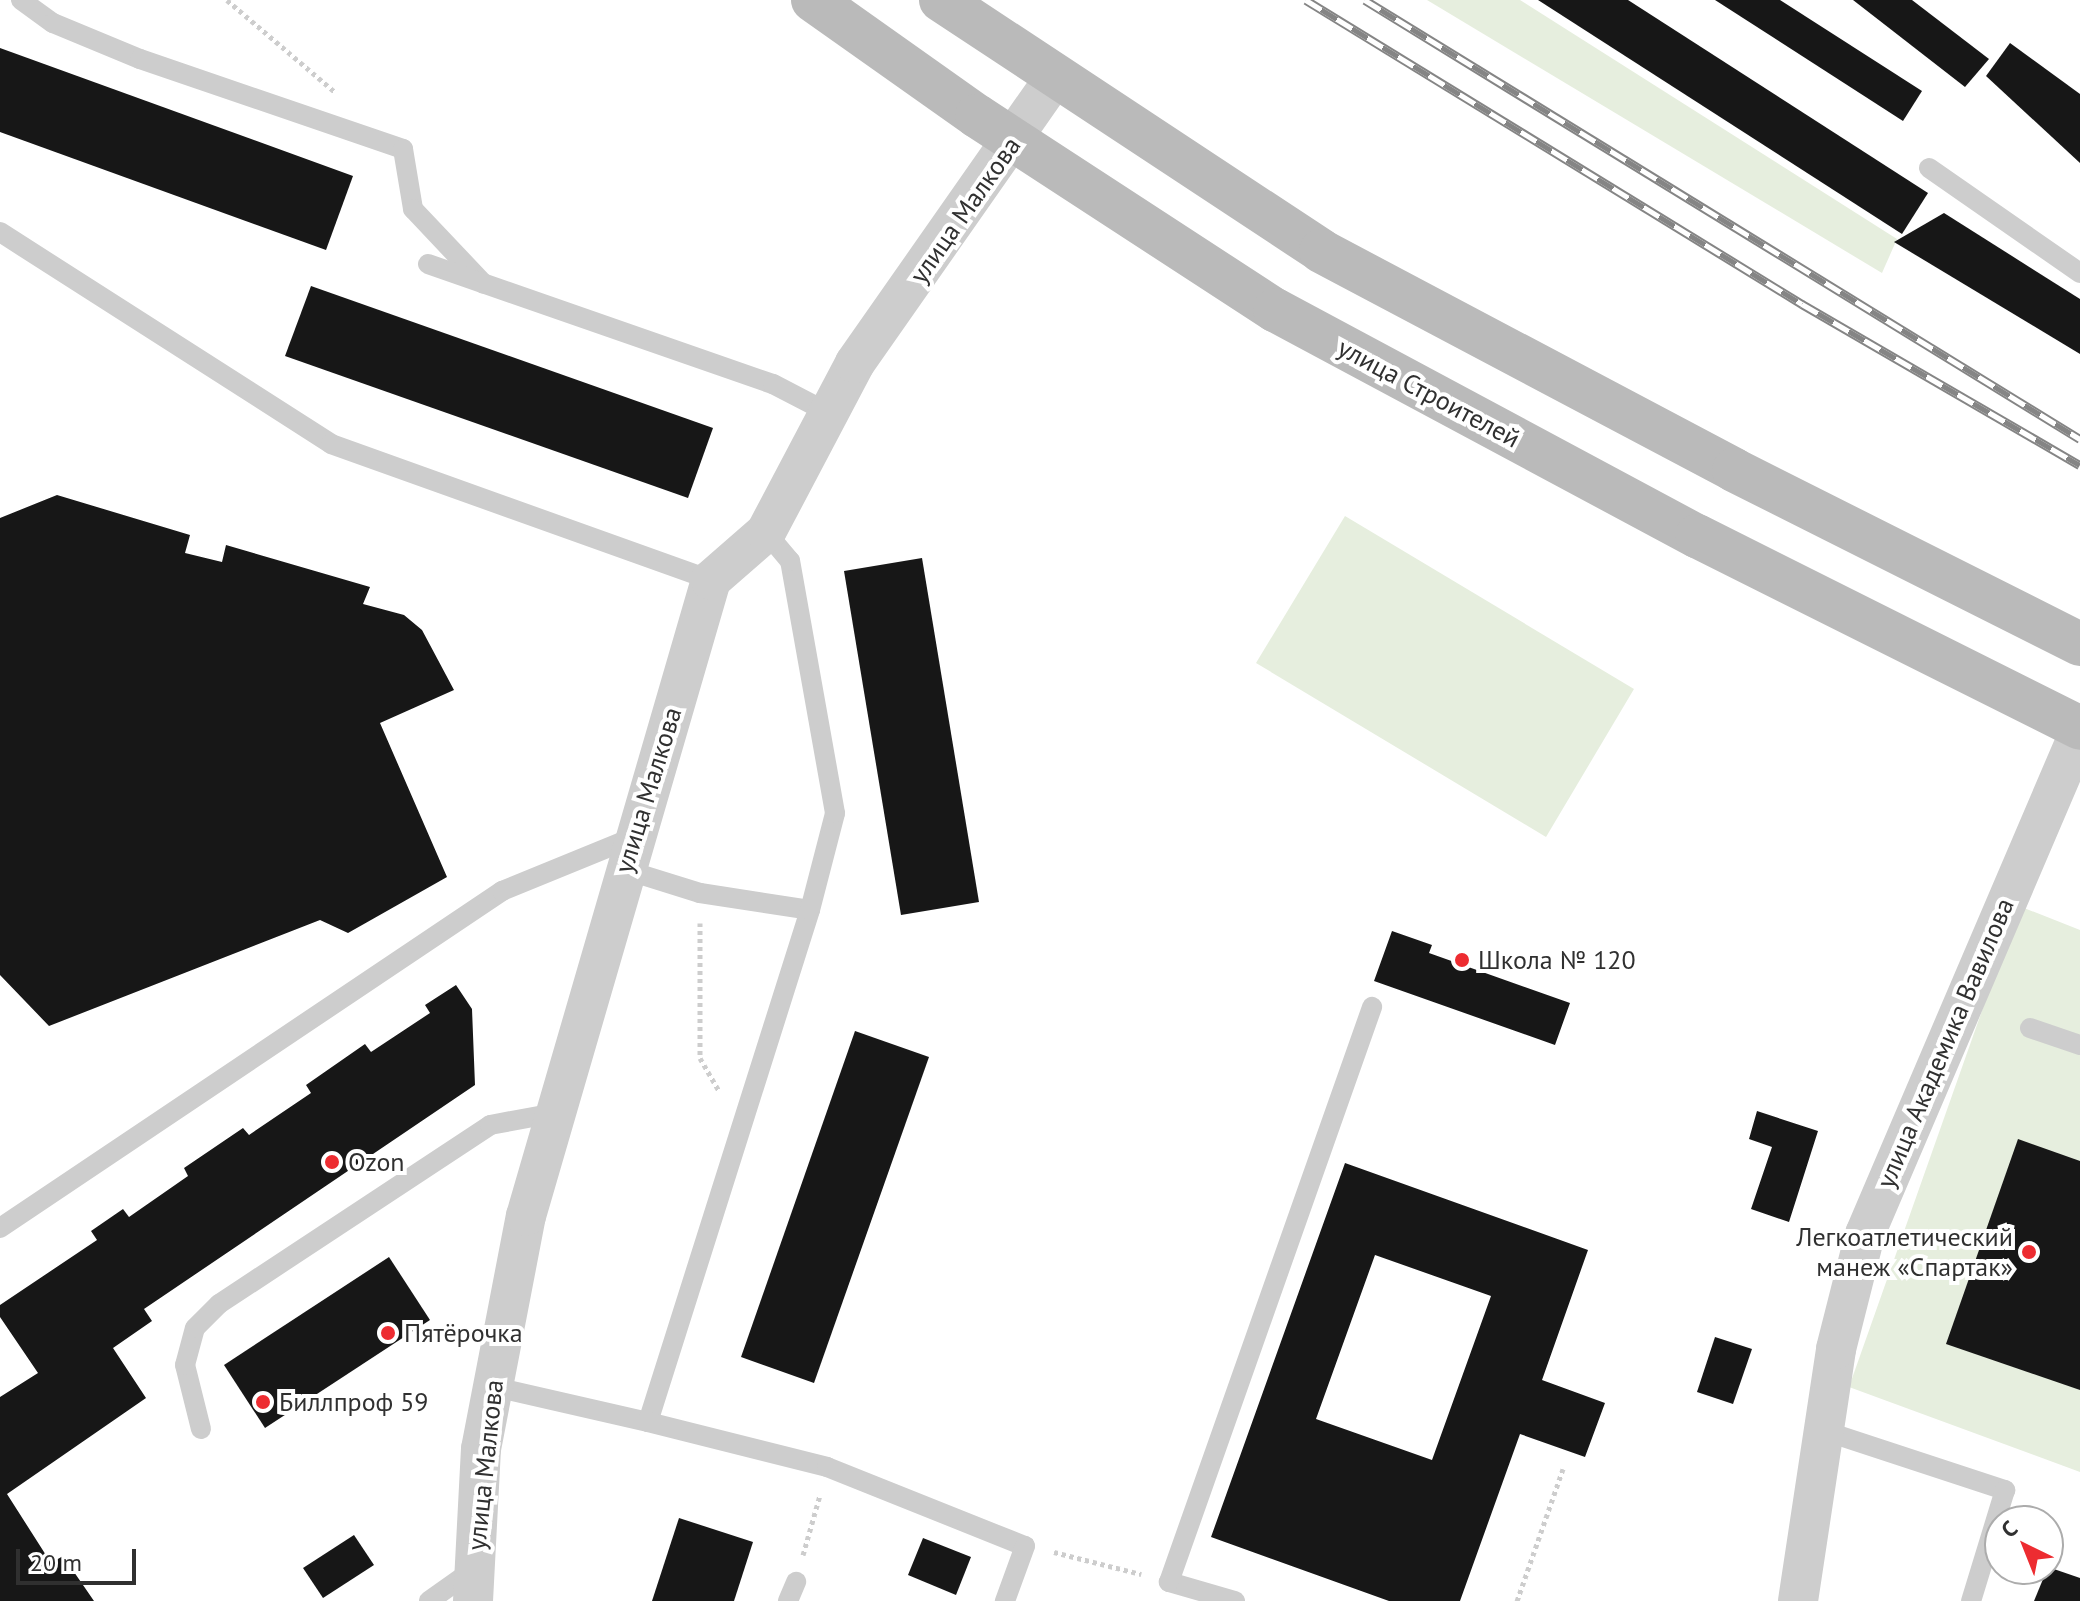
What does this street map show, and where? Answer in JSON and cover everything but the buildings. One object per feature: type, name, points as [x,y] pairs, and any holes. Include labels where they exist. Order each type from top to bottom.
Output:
[{"type":"main road","name":"улица Строителей","points":[[813,0],[1015,141],[1275,310],[1697,536],[2080,730]]},
{"type":"main road","points":[[941,0],[1321,251],[1734,470],[2080,644]]},
{"type":"street","name":"улица Малкова","points":[[474,1585],[491,1386],[526,1216],[628,854],[711,580],[766,532],[827,412],[1015,141],[1055,77]]},
{"type":"street","name":"улица Академика Вавилова","points":[[1798,1601],[1822,1430],[1865,1234],[2080,730]]},
{"type":"lane","points":[[21,0],[53,23],[140,59],[403,149],[413,209],[484,284]]},
{"type":"lane","points":[[1929,168],[2080,273]]},
{"type":"lane","points":[[0,232],[331,444],[711,580]]},
{"type":"lane","points":[[428,264],[773,384],[827,412]]},
{"type":"lane","points":[[648,1422],[738,1124],[810,910],[835,813],[790,561],[766,532]]},
{"type":"lane","points":[[0,1228],[502,891],[628,854],[700,893],[810,910]]},
{"type":"lane","points":[[1235,1601],[1169,1582],[1372,1007]]},
{"type":"lane","points":[[2030,1028],[2080,1045]]},
{"type":"lane","points":[[201,1429],[185,1365],[195,1328],[219,1304],[490,1125],[555,1113]]},
{"type":"lane","points":[[491,1386],[827,1467],[1025,1546],[1005,1601]]},
{"type":"lane","points":[[1822,1430],[2005,1490],[1971,1601]]},
{"type":"lane","points":[[429,1601],[474,1585]]},
{"type":"path","points":[[227,0],[344,100]]},
{"type":"path","points":[[700,893],[700,1058],[738,1124]]},
{"type":"path","points":[[792,1591],[827,1467]]},
{"type":"path","points":[[1517,1601],[1563,1469]]},
{"type":"path","points":[[1077,1557],[1169,1582]]},
{"type":"green space","points":[[1427,0],[1520,0],[1897,239],[1882,273]]},
{"type":"green space","points":[[1345,516],[1634,689],[1546,837],[1256,663]]},
{"type":"green space","points":[[2019,906],[2080,930],[2080,1472],[1849,1387]]},
{"type":"railway","points":[[1306,0],[1802,304],[2080,465]]},
{"type":"railway","points":[[1365,0],[2080,439]]},
{"type":"place","name":"Школа № 120","points":[[1462,960]]},
{"type":"place","name":"Ozon","points":[[332,1162]]},
{"type":"place","name":"Легкоатлетический манеж «Спартак»","points":[[2029,1252]]},
{"type":"place","name":"Пятёрочка","points":[[388,1333]]},
{"type":"place","name":"Биллпроф 59","points":[[263,1402]]}]
